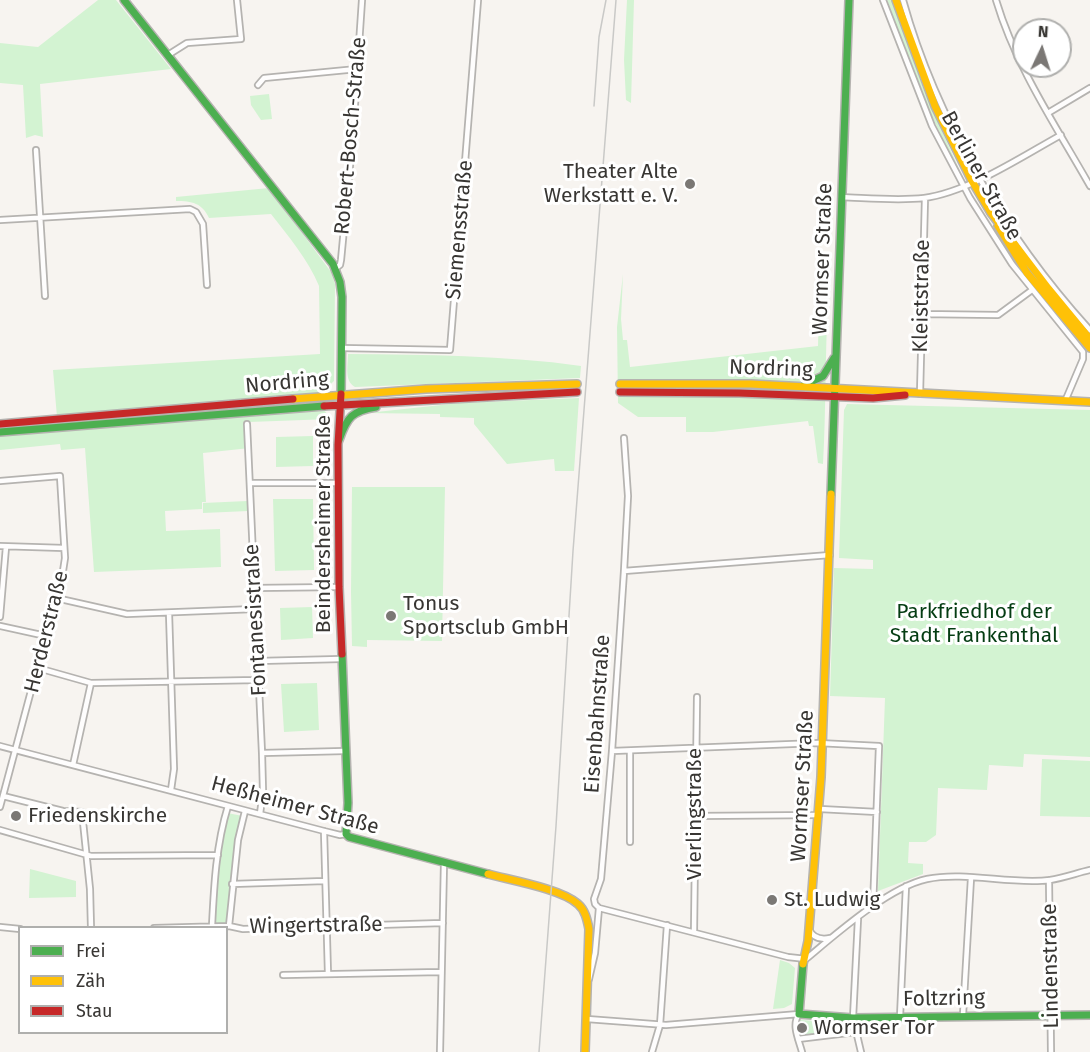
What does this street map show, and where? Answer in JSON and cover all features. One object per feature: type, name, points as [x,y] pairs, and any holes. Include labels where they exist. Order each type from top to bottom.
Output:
[{"type":"main road","name":"Beindersheimer Straße","points":[[124,0],[335,269],[342,289],[338,445],[339,587],[348,813],[346,834]]},
{"type":"main road","name":"Wormser Straße","points":[[799,1014],[802,972],[806,959],[809,929],[823,743],[849,0]]},
{"type":"main road","name":"Berliner Straße","points":[[896,0],[931,98],[972,182],[996,221],[1002,236],[1086,349]]},
{"type":"main road","name":"Berliner Straße","points":[[996,221],[1046,287],[1090,339]]},
{"type":"main road","points":[[798,386],[814,382],[823,376],[829,371],[836,355]]},
{"type":"main road","name":"Nordring","points":[[835,392],[798,386],[620,388],[1090,400]]},
{"type":"main road","name":"Nordring","points":[[0,424],[426,389],[577,388],[339,404],[0,432]]},
{"type":"main road","name":"Nordring","points":[[338,445],[346,421],[360,409],[432,399]]},
{"type":"main road","name":"Heßheimer Straße","points":[[346,834],[349,837],[565,895],[580,905]]},
{"type":"main road","name":"Eisenbahnstraße","points":[[580,905],[590,929],[585,1052]]},
{"type":"main road","name":"Foltzring","points":[[799,1014],[853,1018],[1090,1015]]},
{"type":"street","points":[[168,55],[187,43],[241,39],[237,0]]},
{"type":"street","name":"Robert-Bosch-Straße","points":[[335,269],[340,265],[341,260],[362,0]]},
{"type":"street","name":"Siemensstraße","points":[[341,348],[450,350],[478,0]]},
{"type":"street","name":"Berliner Straße","points":[[883,0],[928,117],[993,236],[1032,290],[1086,349]]},
{"type":"street","name":"Berliner Straße","points":[[903,0],[941,102],[980,178],[1030,255],[1090,330]]},
{"type":"street","points":[[996,0],[1018,59],[1090,186]]},
{"type":"street","points":[[258,85],[264,78],[357,69]]},
{"type":"street","points":[[1048,112],[1090,88]]},
{"type":"street","points":[[841,197],[900,200],[925,198],[964,186],[1061,135]]},
{"type":"street","points":[[36,150],[45,296]]},
{"type":"street","name":"Kleiststraße","points":[[920,394],[925,198]]},
{"type":"street","points":[[0,220],[190,209],[196,212],[203,224],[207,285]]},
{"type":"street","points":[[921,314],[998,315],[1032,290]]},
{"type":"street","points":[[1066,399],[1086,349]]},
{"type":"street","name":"Fontanesistraße","points":[[247,424],[262,753],[263,791],[260,814]]},
{"type":"street","name":"Eisenbahnstraße","points":[[587,987],[595,953],[599,908],[594,899],[602,879],[612,751],[628,496],[624,438]]},
{"type":"street","name":"Herderstraße","points":[[0,481],[60,476],[64,548],[63,572],[0,807]]},
{"type":"street","points":[[250,483],[339,483]]},
{"type":"street","points":[[0,546],[64,548]]},
{"type":"street","points":[[0,617],[6,546]]},
{"type":"street","points":[[624,571],[830,555]]},
{"type":"street","points":[[254,588],[339,587]]},
{"type":"street","points":[[56,598],[127,614],[255,609]]},
{"type":"street","points":[[169,613],[174,768],[171,790]]},
{"type":"street","points":[[0,626],[46,636]]},
{"type":"street","points":[[258,661],[341,659]]},
{"type":"street","points":[[38,668],[92,683],[258,680]]},
{"type":"street","points":[[73,765],[92,683]]},
{"type":"street","name":"Vierlingstraße","points":[[694,932],[697,697]]},
{"type":"street","points":[[612,751],[823,743],[879,746],[873,908]]},
{"type":"street","name":"Heßheimer Straße","points":[[0,746],[245,811],[341,835],[346,834]]},
{"type":"street","points":[[262,753],[345,751]]},
{"type":"street","points":[[630,751],[630,842]]},
{"type":"street","points":[[2,796],[63,811],[82,812],[90,889],[91,926]]},
{"type":"street","points":[[212,926],[218,855],[228,806]]},
{"type":"street","points":[[229,926],[238,840],[245,811]]},
{"type":"street","points":[[696,816],[876,812]]},
{"type":"street","points":[[0,830],[98,857],[218,855]]},
{"type":"street","points":[[324,831],[328,974]]},
{"type":"street","points":[[440,1052],[444,863]]},
{"type":"street","points":[[599,908],[806,959],[906,886],[940,878],[1049,880],[1090,870]]},
{"type":"street","points":[[963,1015],[971,878]]},
{"type":"street","name":"Lindenstraße","points":[[1049,880],[1051,1052]]},
{"type":"street","points":[[232,884],[325,881]]},
{"type":"street","points":[[900,1017],[906,886]]},
{"type":"street","points":[[858,919],[853,1018],[861,1052]]},
{"type":"street","name":"Wingertstraße","points":[[212,926],[243,929],[442,923]]},
{"type":"street","points":[[652,1052],[660,1025],[667,925]]},
{"type":"street","points":[[0,927],[18,929]]},
{"type":"street","points":[[809,929],[818,938],[832,938]]},
{"type":"street","points":[[283,975],[441,972]]},
{"type":"street","points":[[587,1019],[660,1025],[799,1014]]},
{"type":"street","name":"Wormser Straße","points":[[799,1014],[795,1022],[802,1052]]},
{"type":"street","points":[[798,1039],[856,1032]]},
{"type":"green space","points":[[98,0],[116,0],[171,69],[40,84],[43,137],[35,135],[26,138],[23,85],[0,83],[0,43],[38,47]]},
{"type":"green space","points":[[627,0],[634,0],[631,103],[626,100],[624,60]]},
{"type":"green space","points":[[887,0],[892,0],[925,93],[964,180],[922,95]]},
{"type":"green space","points":[[269,94],[272,119],[261,120],[251,105],[250,96]]},
{"type":"green space","points":[[269,188],[331,272],[335,284],[334,381],[321,393],[57,417],[53,370],[320,354],[319,286],[291,239],[271,214],[209,218],[200,206],[176,201],[176,197]]},
{"type":"green space","points":[[623,274],[621,319],[623,340],[627,340],[630,367],[818,346],[819,302],[828,301],[823,464],[818,463],[813,426],[809,426],[808,421],[713,432],[686,432],[686,417],[638,417],[618,403],[617,327]]},
{"type":"green space","points":[[348,354],[436,355],[581,366],[580,378],[355,387],[348,377]]},
{"type":"green space","points":[[579,398],[574,471],[555,471],[554,459],[507,464],[474,424],[474,418],[440,417],[440,414],[367,413],[460,403]]},
{"type":"green space","name":"Parkfriedhof der Stadt Frankenthal","points":[[847,404],[1090,410],[1090,757],[1024,754],[1023,767],[989,765],[987,790],[938,788],[936,835],[926,842],[909,842],[908,863],[923,864],[923,874],[878,891],[885,698],[830,696],[834,568],[873,569],[873,560],[839,558],[844,410]]},
{"type":"green space","points":[[324,410],[331,419],[249,422],[250,448],[203,453],[206,502],[202,502],[202,509],[165,511],[166,531],[220,529],[221,567],[94,572],[85,448],[61,450],[60,444],[0,450],[0,435]]},
{"type":"green space","points":[[313,436],[313,466],[276,467],[276,437]]},
{"type":"green space","points":[[352,487],[445,487],[442,641],[367,640],[367,647],[352,646]]},
{"type":"green space","points":[[273,499],[313,499],[314,570],[275,571]]},
{"type":"green space","points":[[247,501],[248,511],[203,513],[203,503]]},
{"type":"green space","points":[[312,607],[313,638],[281,640],[280,608]]},
{"type":"green space","points":[[317,683],[319,730],[284,732],[281,684]]},
{"type":"green space","points":[[1042,759],[1090,761],[1090,817],[1040,816]]},
{"type":"green space","points":[[227,813],[243,816],[233,870],[228,924],[213,924],[219,857]]},
{"type":"green space","points":[[30,869],[76,881],[76,897],[29,898]]},
{"type":"green space","points":[[780,960],[795,968],[792,1004],[784,1008],[773,1009]]},
{"type":"green space","points":[[800,1020],[847,1023],[850,1027],[848,1032],[801,1035],[797,1033],[797,1022]]},
{"type":"railway","points":[[594,106],[599,37],[606,0]]},
{"type":"railway","points":[[539,1052],[573,551],[616,0]]},
{"type":"traffic: fast","points":[[124,0],[333,264],[340,282],[342,297],[341,394]]},
{"type":"traffic: fast","points":[[831,494],[849,0]]},
{"type":"traffic: fast","points":[[804,385],[823,376],[834,358]]},
{"type":"traffic: fast","points":[[0,432],[324,406]]},
{"type":"traffic: fast","points":[[339,440],[352,416],[376,407]]},
{"type":"traffic: fast","points":[[342,654],[348,803],[346,834],[349,837],[488,874]]},
{"type":"traffic: fast","points":[[803,964],[799,1014],[853,1018],[1090,1015]]},
{"type":"traffic: slow","points":[[896,0],[935,106],[972,181],[991,213],[1090,339]]},
{"type":"traffic: slow","points":[[998,226],[1027,273],[1090,348]]},
{"type":"traffic: slow","points":[[293,399],[426,389],[577,384]]},
{"type":"traffic: slow","points":[[620,384],[751,384],[1090,402]]},
{"type":"traffic: slow","points":[[803,964],[808,941],[821,777],[831,494]]},
{"type":"traffic: slow","points":[[488,874],[560,894],[578,904],[584,912],[589,929],[585,1052]]},
{"type":"traffic: jam","points":[[324,406],[577,392]]},
{"type":"traffic: jam","points":[[620,392],[739,393],[873,398],[905,395]]},
{"type":"traffic: jam","points":[[341,394],[338,445],[342,654]]},
{"type":"traffic: jam","points":[[0,424],[293,399]]},
{"type":"place","name":"Theater Alte Werkstatt e. V.","points":[[690,184]]},
{"type":"place","name":"Tonus Sportsclub GmbH","points":[[391,616]]},
{"type":"place","name":"Friedenskirche","points":[[16,816]]},
{"type":"place","name":"St. Ludwig","points":[[772,900]]},
{"type":"place","name":"Wormser Tor","points":[[802,1028]]}]
